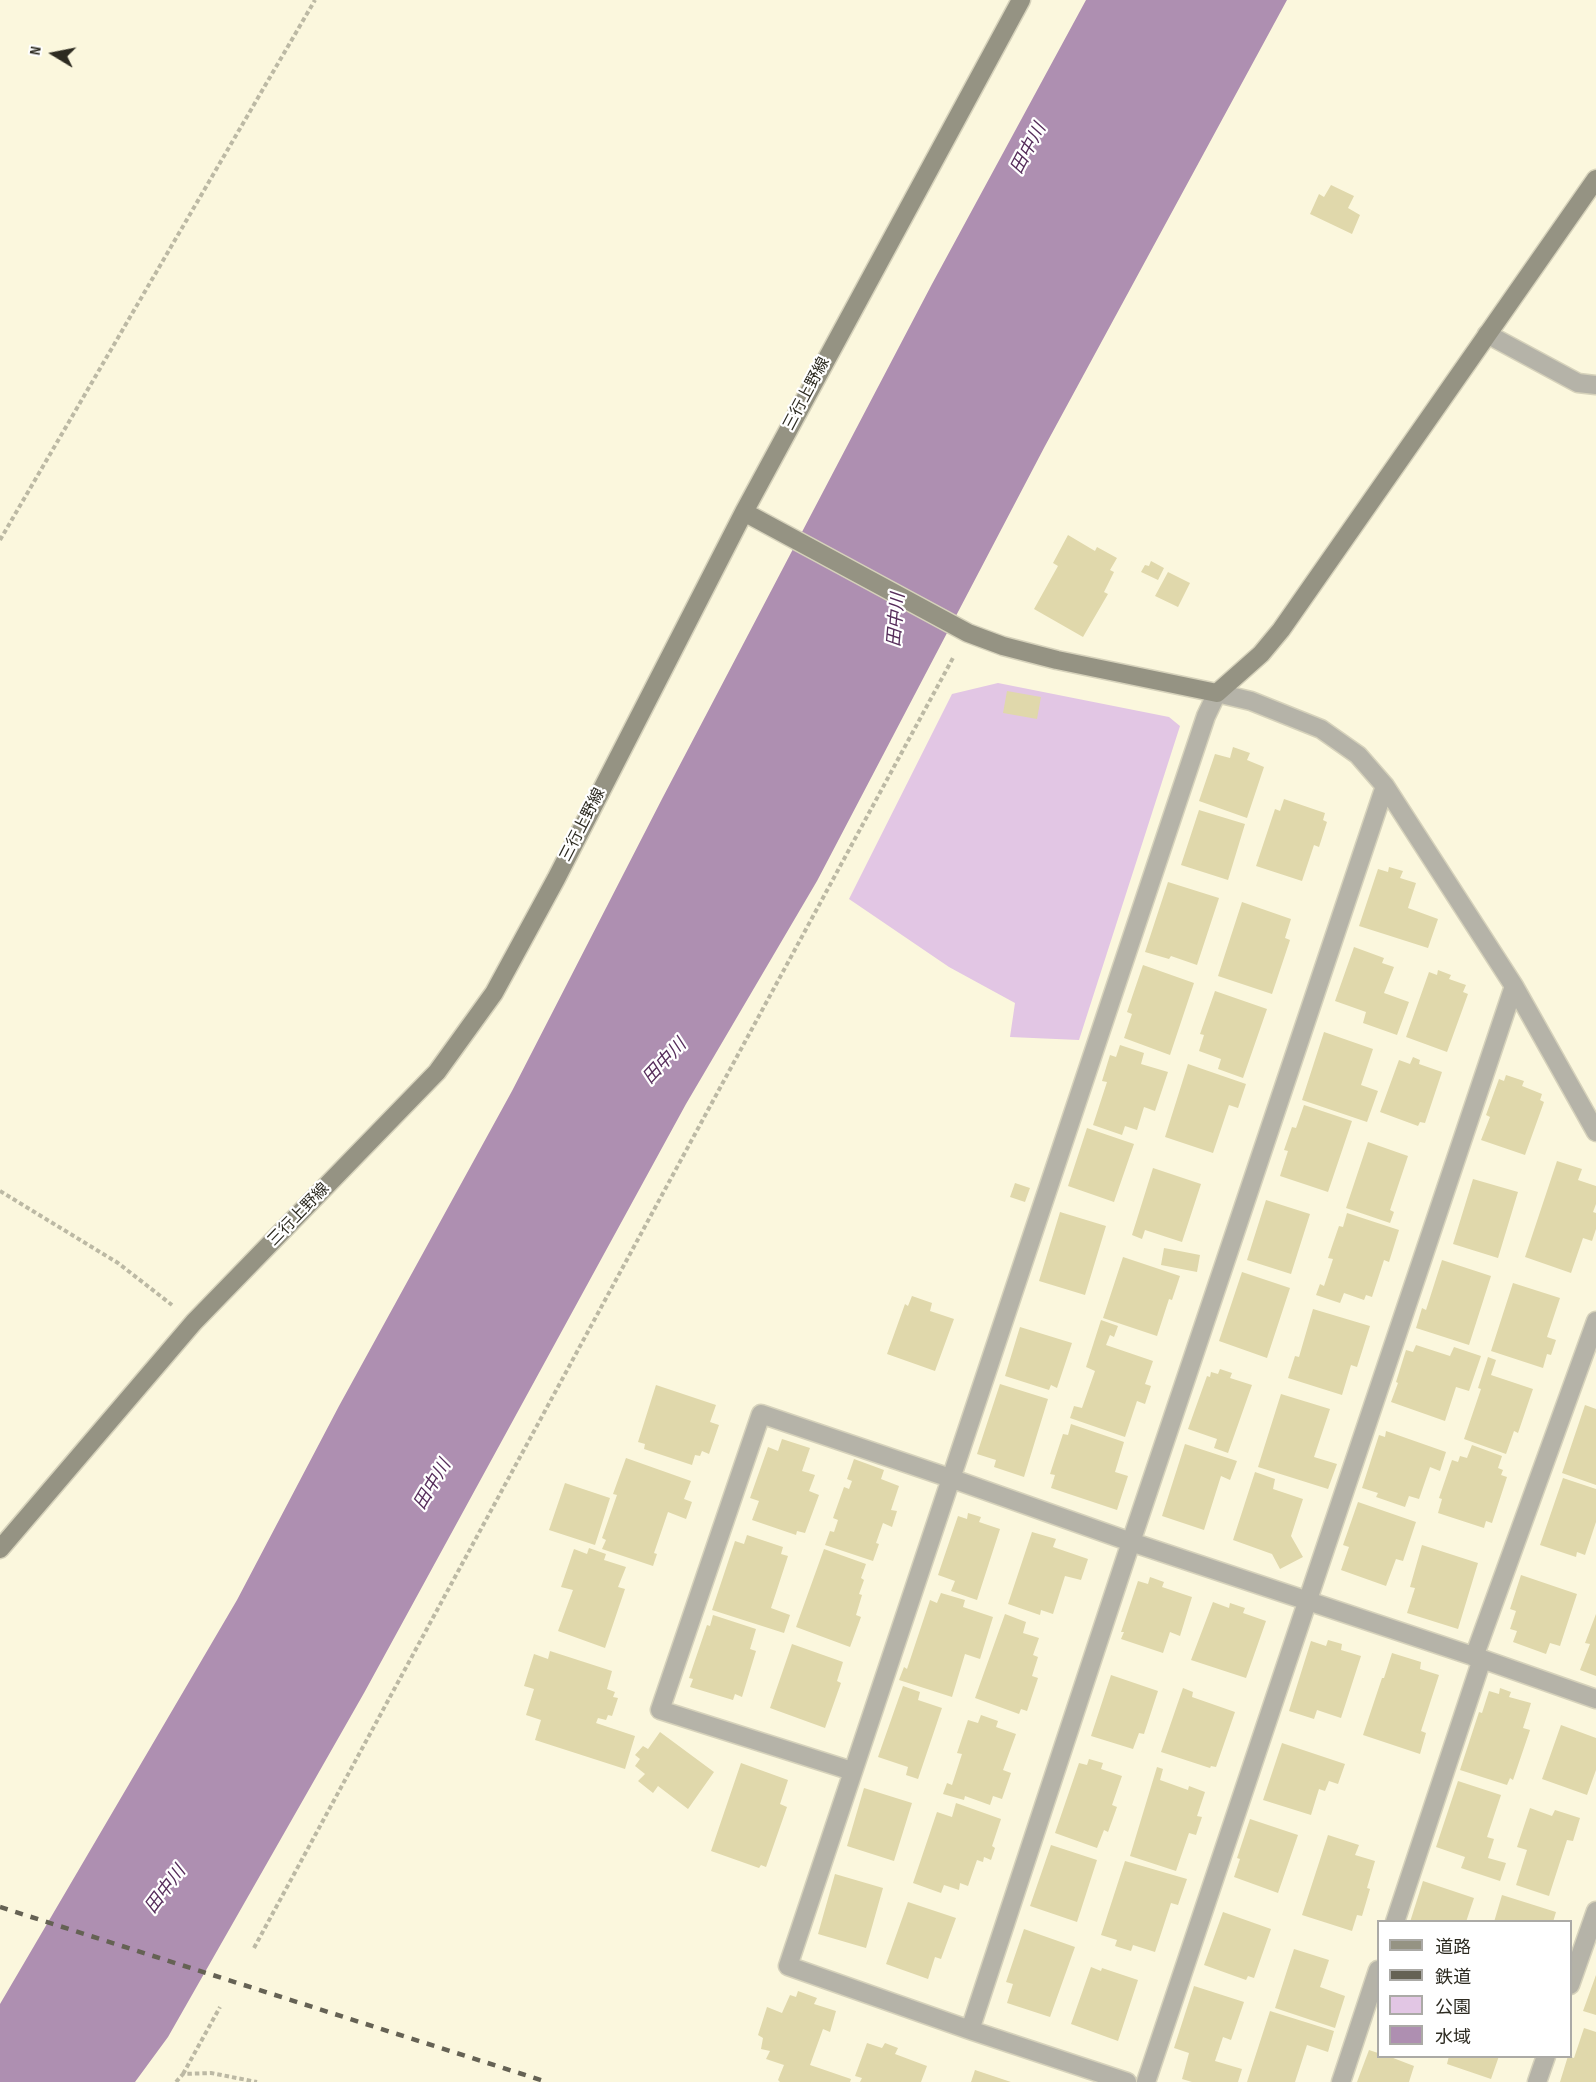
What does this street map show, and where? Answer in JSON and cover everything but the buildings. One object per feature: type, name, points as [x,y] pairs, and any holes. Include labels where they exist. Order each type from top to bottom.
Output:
[{"type":"main road","name":"三行上野線","points":[[0,1549],[194,1322],[437,1072],[494,993],[556,879],[744,512],[1021,0]]},
{"type":"main road","points":[[744,512],[964,630],[1004,646],[1057,660],[1217,693],[1261,654],[1281,630],[1596,179]]},
{"type":"street","points":[[1487,334],[1578,383],[1596,385]]},
{"type":"street","points":[[1127,2082],[788,1966],[1206,716],[1217,693],[1251,701],[1321,729],[1358,755],[1385,786],[1514,986],[1596,1132]]},
{"type":"street","points":[[970,2030],[1385,786]]},
{"type":"street","points":[[1146,2082],[1514,986]]},
{"type":"street","points":[[1396,1920],[1478,1658],[1596,1321]]},
{"type":"street","points":[[852,1771],[660,1710],[761,1414],[1596,1699]]},
{"type":"street","points":[[1572,1979],[1596,1911]]},
{"type":"street","points":[[1341,2082],[1377,1973]]},
{"type":"street","points":[[1537,2082],[1545,2058]]},
{"type":"path","points":[[0,540],[315,0]]},
{"type":"path","points":[[254,1948],[945,671],[964,630]]},
{"type":"path","points":[[0,1191],[118,1263],[194,1322]]},
{"type":"path","points":[[176,2082],[183,2074],[220,2007]]},
{"type":"path","points":[[183,2074],[211,2073],[257,2082]]},
{"type":"green space","points":[[998,683],[1169,717],[1180,726],[1079,1040],[1010,1037],[1015,1003],[949,967],[849,899],[952,694]]},
{"type":"water","name":"田中川","points":[[1086,0],[1287,0],[1045,446],[817,881],[686,1104],[364,1693],[168,2037],[135,2082],[0,2082],[0,2004],[237,1600],[339,1406],[512,1091],[932,284]]},
{"type":"railway","points":[[0,1907],[547,2082]]}]
